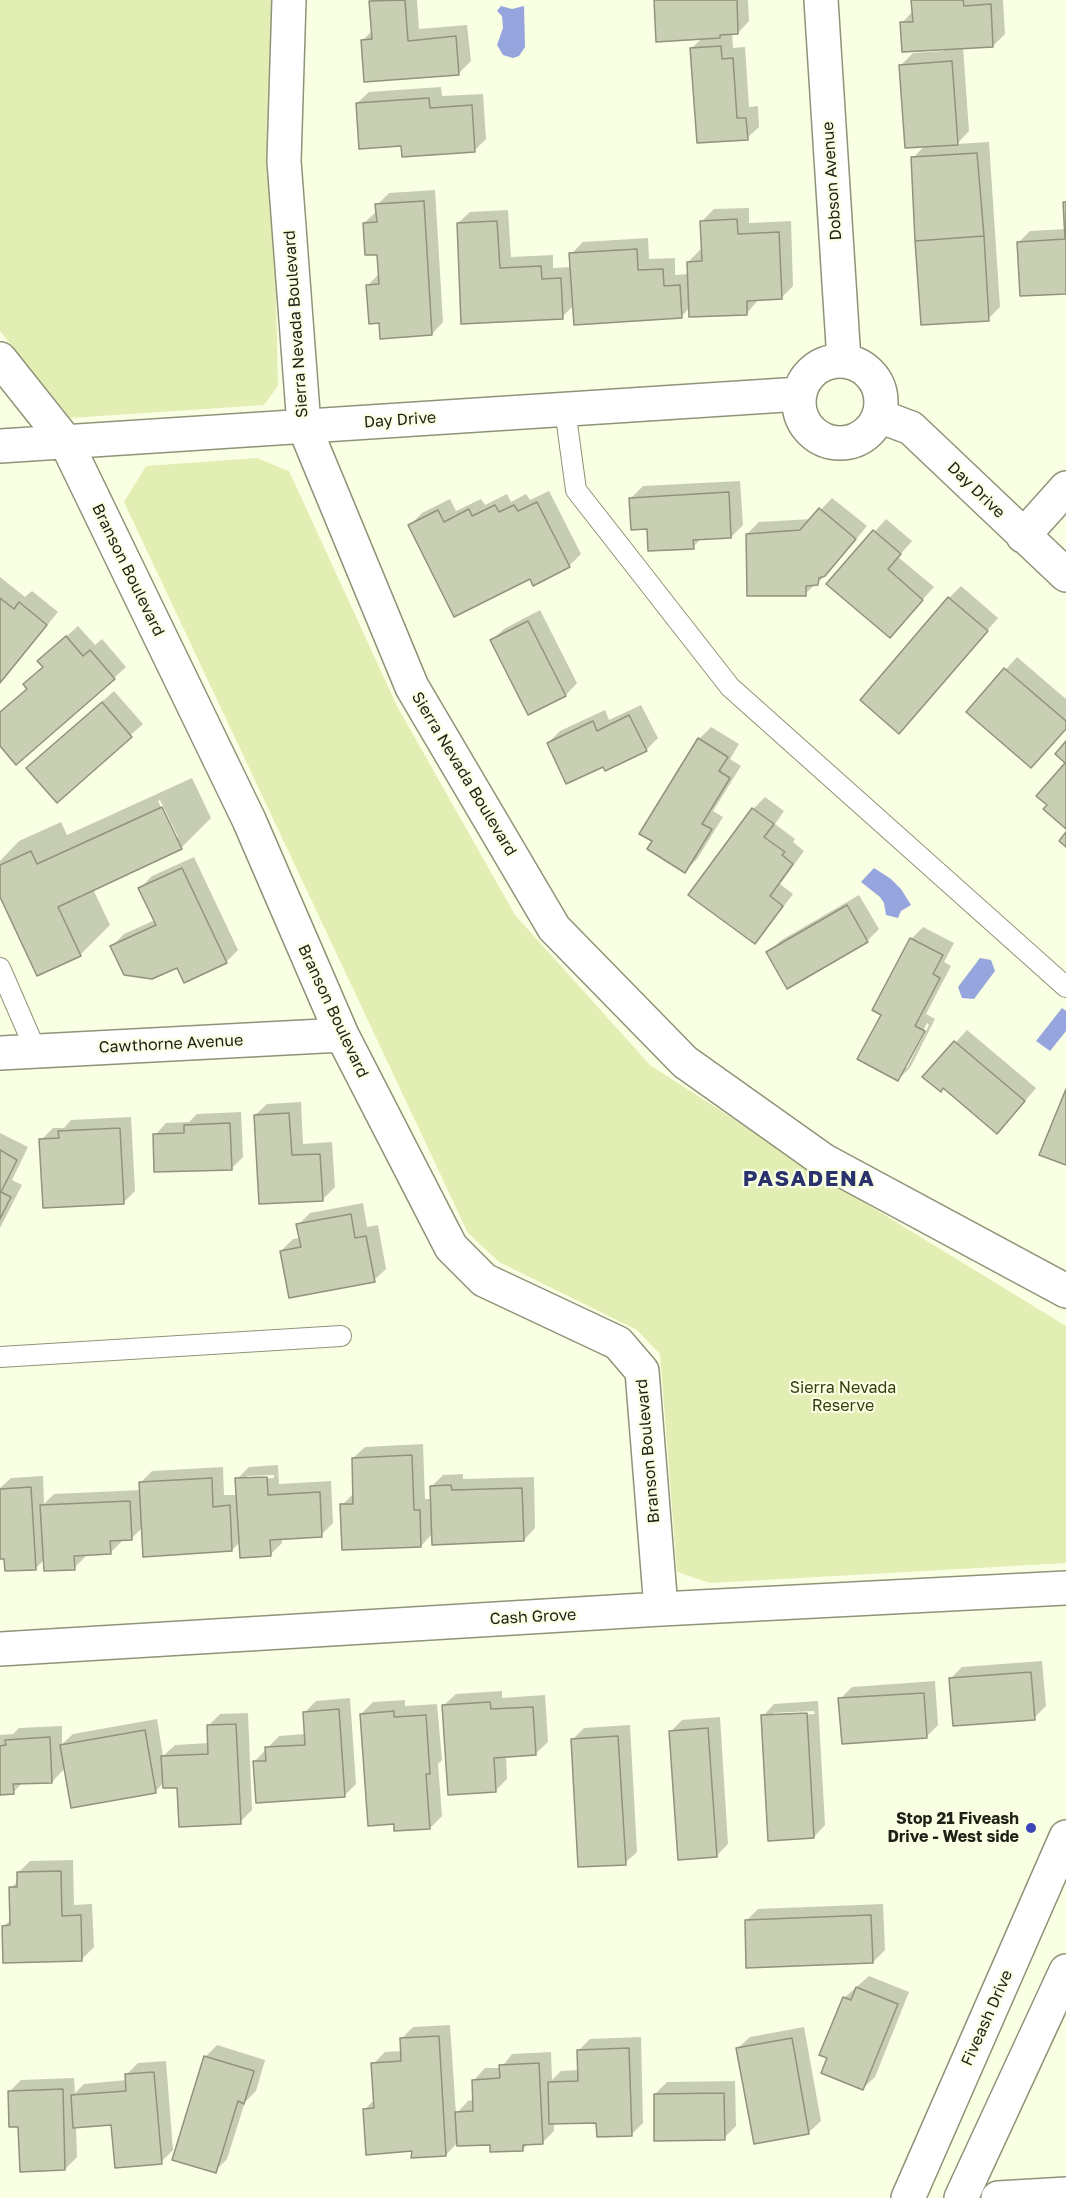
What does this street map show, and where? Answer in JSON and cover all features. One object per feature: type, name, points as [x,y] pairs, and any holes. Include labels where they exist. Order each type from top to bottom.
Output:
[{"type":"street","name":"Sierra Nevada Boulevard","points":[[289,0],[284,161],[304,426],[412,687],[554,928],[686,1062],[805,1147],[824,1160],[1066,1291]]},
{"type":"street","name":"Dobson Avenue","points":[[821,0],[844,361]]},
{"type":"street","name":"Branson Boulevard","points":[[0,359],[66,442],[249,820],[342,1035],[451,1247],[484,1280],[618,1343],[642,1371],[661,1609]]},
{"type":"street","points":[[844,361],[856,364],[867,370],[880,391],[879,416],[872,428],[862,436],[849,442],[836,443],[817,435],[803,421],[799,408],[800,394],[811,373],[820,366],[844,361]]},
{"type":"street","name":"Day Drive","points":[[0,446],[800,394]]},
{"type":"street","name":"Day Drive","points":[[879,416],[911,428],[1066,575]]},
{"type":"street","points":[[1023,536],[1066,488]]},
{"type":"street","name":"Cawthorne Avenue","points":[[0,1053],[342,1035]]},
{"type":"street","name":"Cash Grove","points":[[0,1649],[661,1609],[1066,1588]]},
{"type":"street","name":"Fiveash Drive","points":[[908,2198],[1066,1837]]},
{"type":"street","points":[[961,2198],[1066,1971]]},
{"type":"street","points":[[998,2198],[1066,2194]]},
{"type":"lane","points":[[565,409],[576,490],[730,687],[1066,987]]},
{"type":"lane","points":[[0,968],[36,1051]]},
{"type":"lane","points":[[0,1357],[341,1336]]},
{"type":"green space","points":[[0,0],[277,0],[271,92],[278,386],[264,405],[70,418],[0,331]]},
{"type":"green space","name":"Sierra Nevada Reserve","points":[[257,458],[289,471],[397,706],[515,915],[650,1065],[834,1184],[1066,1326],[1066,1563],[710,1583],[677,1572],[660,1354],[637,1330],[499,1262],[468,1233],[124,502],[146,466]]},
{"type":"water","points":[[501,6],[512,9],[524,6],[525,47],[519,56],[513,58],[503,55],[497,45],[503,28],[502,16],[497,11]]},
{"type":"water","points":[[874,868],[901,889],[911,905],[901,911],[898,918],[886,915],[884,903],[880,897],[861,882]]},
{"type":"water","points":[[980,958],[991,960],[995,971],[974,999],[962,998],[958,987]]},
{"type":"water","points":[[1062,1008],[1066,1011],[1066,1031],[1050,1051],[1036,1041]]},
{"type":"building","points":[[405,0],[408,41],[456,36],[459,75],[364,82],[361,40],[372,39],[369,1]]},
{"type":"building","points":[[654,0],[737,0],[738,34],[720,35],[720,38],[656,42]]},
{"type":"building","points":[[911,0],[963,0],[964,6],[991,4],[993,47],[902,52],[900,22],[913,22]]},
{"type":"building","points":[[721,46],[722,59],[733,58],[737,118],[746,118],[748,140],[697,143],[690,48]]},
{"type":"building","points":[[952,61],[958,145],[905,148],[899,65]]},
{"type":"building","points":[[429,98],[430,108],[472,105],[475,152],[402,157],[401,146],[359,149],[356,103]]},
{"type":"building","points":[[977,153],[984,236],[915,241],[911,157]]},
{"type":"building","points":[[424,201],[432,335],[380,339],[379,323],[369,324],[366,285],[379,284],[377,255],[365,255],[363,223],[377,222],[375,204]]},
{"type":"building","points":[[1063,202],[1066,202],[1066,294],[1020,296],[1017,242],[1065,239]]},
{"type":"building","points":[[737,219],[738,234],[779,232],[782,299],[747,301],[747,315],[689,317],[687,262],[702,261],[700,221]]},
{"type":"building","points":[[497,221],[500,268],[541,266],[542,279],[561,278],[563,319],[461,324],[457,223]]},
{"type":"building","points":[[984,236],[989,321],[921,325],[915,241]]},
{"type":"building","points":[[637,249],[638,270],[663,269],[664,286],[680,285],[682,318],[574,325],[569,253]]},
{"type":"building","points":[[729,492],[731,538],[693,540],[694,549],[648,551],[647,529],[631,530],[629,498]]},
{"type":"building","points":[[537,502],[570,567],[533,586],[530,579],[454,617],[408,525],[438,510],[444,522],[469,509],[472,516],[495,505],[499,512],[514,505],[518,511]]},
{"type":"building","points":[[819,508],[856,539],[825,576],[819,578],[818,585],[806,586],[806,596],[747,596],[746,534],[800,530]]},
{"type":"building","points":[[873,530],[901,554],[888,569],[923,600],[890,638],[826,584]]},
{"type":"building","points":[[948,597],[988,631],[899,734],[860,700]]},
{"type":"building","points":[[0,598],[14,609],[19,602],[47,625],[0,683]]},
{"type":"building","points":[[528,621],[566,696],[528,715],[490,640]]},
{"type":"building","points":[[66,636],[83,656],[90,650],[115,679],[16,765],[0,746],[0,712],[27,689],[23,684],[43,667],[37,661]]},
{"type":"building","points":[[1004,668],[1066,721],[1066,729],[1031,768],[966,712]]},
{"type":"building","points":[[102,702],[132,737],[57,803],[26,768]]},
{"type":"building","points":[[629,715],[647,751],[605,771],[603,767],[566,784],[547,743],[593,721],[597,731]]},
{"type":"building","points":[[698,738],[728,757],[719,771],[730,778],[702,824],[712,829],[685,873],[647,849],[652,841],[639,834]]},
{"type":"building","points":[[1066,741],[1066,829],[1043,809],[1047,805],[1036,796],[1065,763],[1055,754]]},
{"type":"building","points":[[162,807],[182,849],[58,907],[81,956],[37,976],[0,897],[0,865],[31,851],[37,864]]},
{"type":"building","points":[[752,808],[774,824],[764,837],[785,852],[782,855],[793,864],[770,896],[783,906],[755,944],[688,895]]},
{"type":"building","points":[[1066,832],[1066,847],[1059,841]]},
{"type":"building","points":[[182,868],[227,963],[184,983],[177,968],[152,979],[124,975],[110,946],[156,925],[138,888]]},
{"type":"building","points":[[847,905],[868,942],[787,989],[766,952]]},
{"type":"building","points":[[910,938],[943,955],[933,974],[940,978],[915,1026],[925,1031],[898,1081],[857,1059],[881,1015],[872,1010]]},
{"type":"building","points":[[954,1041],[1025,1101],[997,1134],[943,1088],[941,1092],[922,1077]]},
{"type":"building","points":[[1066,1089],[1066,1165],[1039,1155]]},
{"type":"building","points":[[289,1113],[292,1155],[320,1154],[323,1201],[259,1204],[254,1115]]},
{"type":"building","points":[[230,1123],[232,1170],[154,1172],[153,1134],[184,1133],[184,1125]]},
{"type":"building","points":[[120,1128],[124,1204],[43,1208],[39,1139],[59,1138],[58,1131]]},
{"type":"building","points":[[0,1150],[17,1160],[1,1192],[11,1197],[0,1219]]},
{"type":"building","points":[[351,1214],[355,1238],[366,1236],[375,1282],[289,1298],[280,1251],[301,1247],[296,1224]]},
{"type":"building","points":[[412,1455],[414,1510],[420,1510],[421,1547],[342,1550],[340,1504],[353,1504],[352,1458]]},
{"type":"building","points":[[267,1477],[268,1495],[320,1492],[322,1537],[270,1540],[271,1556],[240,1558],[235,1478]]},
{"type":"building","points":[[212,1478],[213,1507],[230,1505],[232,1551],[143,1557],[139,1482]]},
{"type":"building","points":[[451,1485],[452,1490],[522,1488],[524,1541],[432,1545],[430,1486]]},
{"type":"building","points":[[31,1487],[36,1570],[5,1571],[4,1559],[0,1559],[0,1489]]},
{"type":"building","points":[[130,1501],[132,1540],[110,1541],[111,1554],[74,1556],[75,1570],[44,1571],[40,1505]]},
{"type":"building","points":[[1031,1672],[1035,1720],[953,1726],[949,1678]]},
{"type":"building","points":[[924,1693],[927,1738],[842,1744],[838,1698]]},
{"type":"building","points":[[490,1702],[491,1709],[533,1707],[536,1755],[494,1758],[496,1792],[448,1795],[442,1705]]},
{"type":"building","points":[[339,1709],[345,1797],[256,1803],[253,1761],[266,1761],[265,1747],[305,1745],[303,1712]]},
{"type":"building","points":[[394,1711],[394,1717],[426,1715],[430,1774],[426,1774],[430,1829],[394,1831],[394,1824],[368,1826],[360,1714]]},
{"type":"building","points":[[807,1713],[814,1838],[768,1841],[761,1715]]},
{"type":"building","points":[[236,1724],[241,1824],[179,1827],[177,1788],[163,1788],[161,1756],[208,1754],[207,1725]]},
{"type":"building","points":[[708,1728],[717,1857],[678,1860],[669,1731]]},
{"type":"building","points":[[145,1730],[156,1793],[71,1808],[60,1745]]},
{"type":"building","points":[[618,1736],[626,1865],[578,1867],[571,1739]]},
{"type":"building","points":[[50,1737],[52,1783],[13,1784],[14,1794],[0,1795],[0,1746],[6,1745],[5,1740]]},
{"type":"building","points":[[61,1871],[62,1916],[81,1915],[82,1961],[3,1963],[2,1926],[10,1925],[9,1887],[17,1887],[17,1872]]},
{"type":"building","points":[[871,1915],[873,1963],[746,1968],[745,1920]]},
{"type":"building","points":[[856,1987],[898,2004],[863,2090],[821,2073],[827,2058],[819,2055],[843,1997],[851,2000]]},
{"type":"building","points":[[439,2036],[446,2156],[411,2158],[412,2151],[366,2155],[363,2109],[374,2108],[371,2063],[401,2061],[400,2038]]},
{"type":"building","points":[[792,2038],[809,2134],[754,2144],[736,2048]]},
{"type":"building","points":[[629,2048],[632,2136],[597,2137],[596,2123],[549,2124],[548,2082],[578,2081],[577,2050]]},
{"type":"building","points":[[204,2056],[254,2071],[244,2104],[238,2101],[216,2173],[172,2160]]},
{"type":"building","points":[[539,2063],[543,2144],[523,2145],[523,2151],[490,2152],[490,2145],[457,2146],[455,2112],[473,2111],[472,2080],[500,2078],[499,2065]]},
{"type":"building","points":[[154,2072],[162,2164],[115,2168],[111,2125],[73,2128],[71,2095],[126,2091],[125,2074]]},
{"type":"building","points":[[63,2089],[65,2170],[20,2172],[18,2127],[9,2127],[8,2091]]},
{"type":"building","points":[[724,2093],[725,2140],[654,2141],[654,2094]]},
{"type":"place","name":"Stop 21 Fiveash Drive - West side","points":[[1031,1828]]},
{"type":"district","name":"PASADENA","points":[[809,1179]]}]
